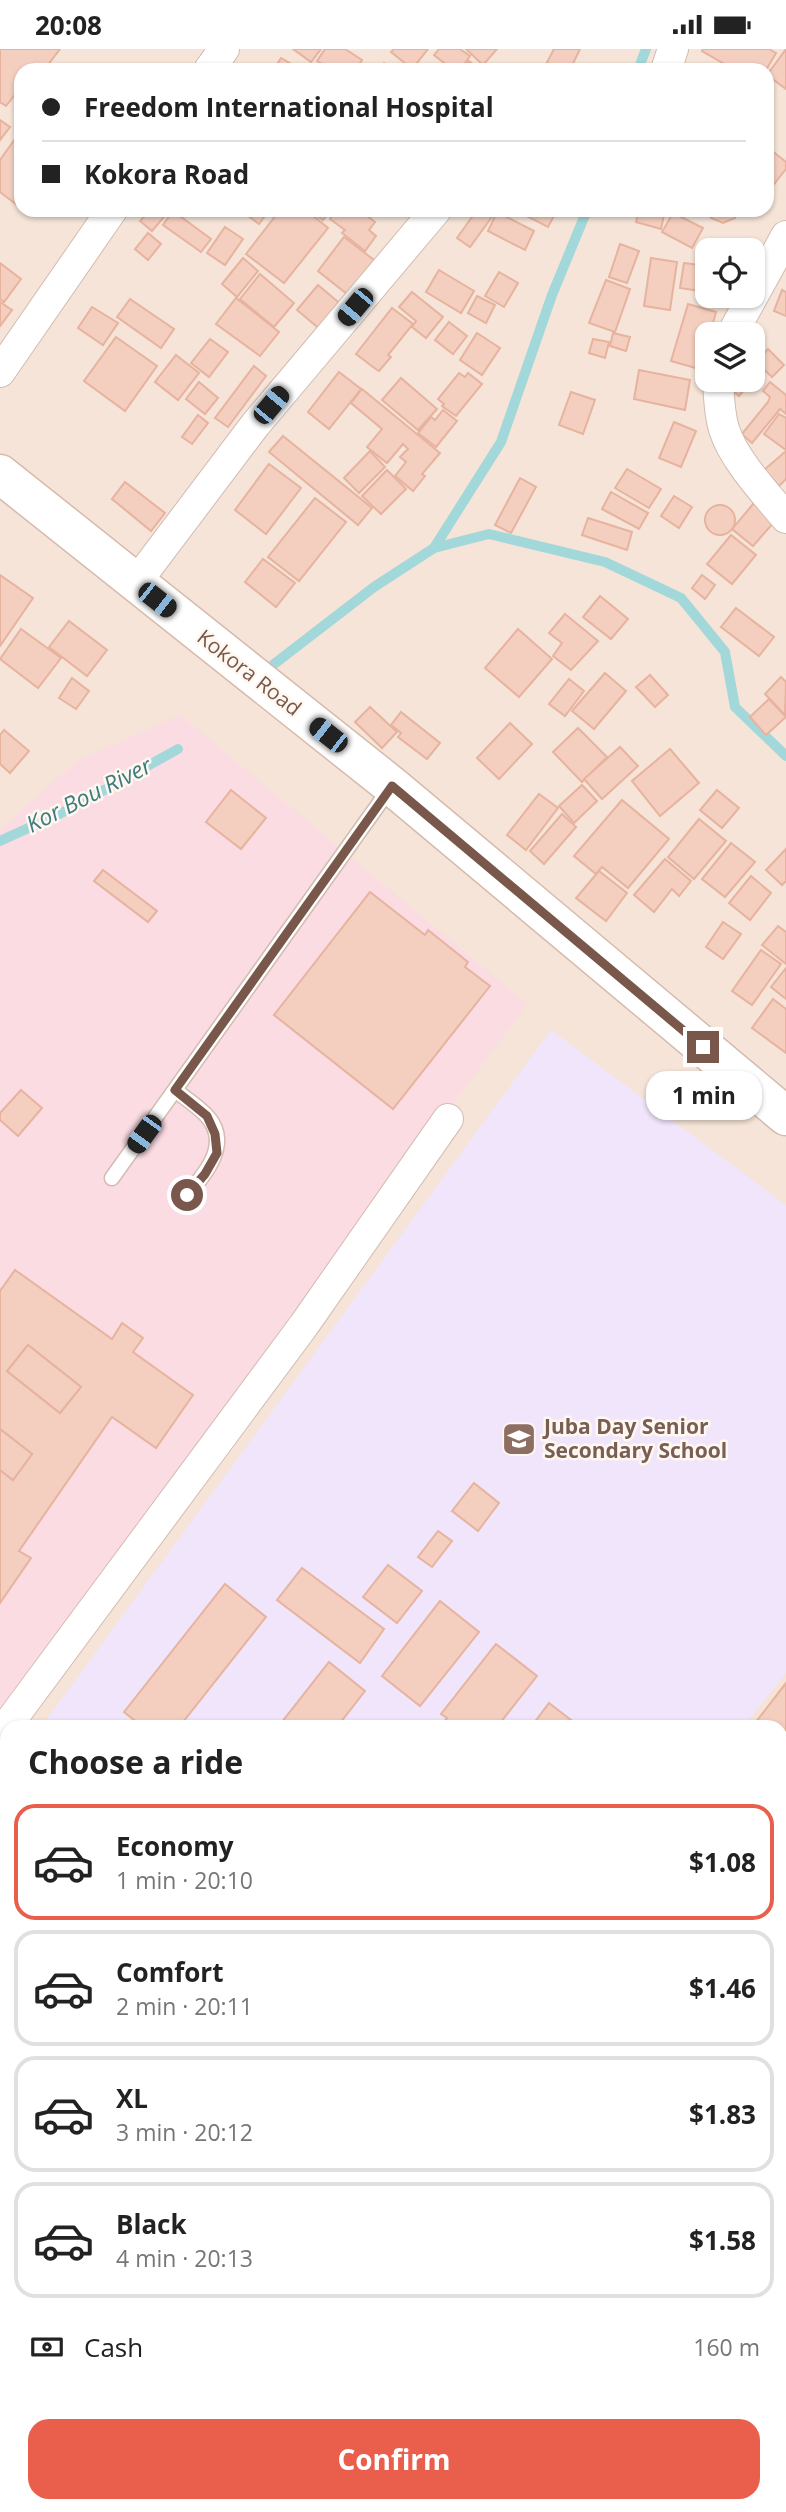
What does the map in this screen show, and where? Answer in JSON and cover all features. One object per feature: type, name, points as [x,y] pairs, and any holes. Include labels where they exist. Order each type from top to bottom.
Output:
[{"type":"street","points":[[0,372],[107,217]]},
{"type":"street","points":[[135,584],[254,425],[430,217]]},
{"type":"street","points":[[739,322],[786,236]]},
{"type":"street","points":[[718,392],[725,431],[749,473],[786,518]]},
{"type":"street","name":"Kokora Road","points":[[0,474],[392,786],[786,1117]]},
{"type":"street","points":[[11,1720],[304,1325],[448,1119]]},
{"type":"lane","points":[[112,1178],[392,786]]},
{"type":"lane","points":[[175,1090],[207,1116],[215,1134],[217,1153],[205,1174],[187,1195]]},
{"type":"shaded area","points":[[0,49],[786,49],[786,1720],[0,1720]]},
{"type":"shaded area","points":[[180,715],[527,1004],[0,1719],[0,830],[77,761]]},
{"type":"shaded area","name":"Juba Day Senior Secondary School","points":[[551,1030],[786,1205],[786,1673],[749,1720],[46,1720]]},
{"type":"building","points":[[0,49],[60,49],[49,63],[14,63],[14,96],[6,106],[0,102]]},
{"type":"building","points":[[293,49],[321,49],[311,62]]},
{"type":"building","points":[[325,49],[345,49],[362,60],[360,63],[317,61]]},
{"type":"building","points":[[394,49],[428,49],[417,63],[405,63],[391,52]]},
{"type":"building","points":[[439,49],[460,49],[470,56],[465,63],[444,63],[434,55]]},
{"type":"building","points":[[466,49],[497,49],[485,63],[481,63]]},
{"type":"building","points":[[554,49],[580,49],[573,63],[547,63]]},
{"type":"building","points":[[769,49],[776,53],[770,63],[723,63],[702,51]]},
{"type":"building","points":[[786,49],[786,89],[774,80],[774,65]]},
{"type":"building","points":[[0,120],[10,127],[0,140]]},
{"type":"building","points":[[14,140],[14,203],[0,192],[0,160]]},
{"type":"building","points":[[774,152],[786,162],[786,169],[774,184]]},
{"type":"building","points":[[144,217],[164,217],[152,231],[140,221]]},
{"type":"building","points":[[169,217],[181,217],[211,239],[201,252],[163,225]]},
{"type":"building","points":[[250,217],[264,217],[259,224]]},
{"type":"building","points":[[275,217],[315,217],[328,228],[284,283],[246,254]]},
{"type":"building","points":[[368,217],[375,222],[369,230],[376,236],[365,251],[342,233],[345,230],[330,219]]},
{"type":"building","points":[[472,217],[492,217],[470,247],[457,238]]},
{"type":"building","points":[[495,217],[507,217],[534,231],[525,250],[488,231]]},
{"type":"building","points":[[529,217],[553,217],[548,227]]},
{"type":"building","points":[[637,217],[664,217],[661,229],[636,222]]},
{"type":"building","points":[[671,217],[681,217],[703,228],[695,238],[692,248],[662,232]]},
{"type":"building","points":[[711,217],[735,217],[723,223]]},
{"type":"building","points":[[225,227],[243,239],[225,265],[207,253]]},
{"type":"building","points":[[148,233],[161,244],[148,260],[135,249]]},
{"type":"building","points":[[344,237],[374,260],[347,294],[318,271]]},
{"type":"building","points":[[620,244],[639,251],[627,283],[609,277]]},
{"type":"building","points":[[243,258],[258,271],[237,297],[222,284]]},
{"type":"building","points":[[651,258],[677,262],[670,310],[644,306]]},
{"type":"building","points":[[0,263],[21,279],[4,302],[0,299]]},
{"type":"building","points":[[684,263],[695,264],[695,290],[680,288]]},
{"type":"building","points":[[439,270],[474,291],[461,313],[426,292]]},
{"type":"building","points":[[499,272],[518,283],[504,307],[485,296]]},
{"type":"building","points":[[260,274],[294,303],[274,327],[240,299]]},
{"type":"building","points":[[606,280],[630,289],[615,332],[589,323]]},
{"type":"building","points":[[318,285],[343,306],[322,331],[297,310]]},
{"type":"building","points":[[782,290],[786,292],[786,316],[774,311]]},
{"type":"building","points":[[412,292],[443,317],[426,338],[412,327],[416,321],[399,307]]},
{"type":"building","points":[[477,296],[495,305],[486,323],[468,313]]},
{"type":"building","points":[[236,298],[279,332],[260,356],[216,324]]},
{"type":"building","points":[[130,299],[174,329],[161,348],[117,317]]},
{"type":"building","points":[[0,302],[12,310],[0,326]]},
{"type":"building","points":[[688,304],[716,312],[713,322],[695,322],[695,368],[671,361]]},
{"type":"building","points":[[92,307],[118,323],[103,345],[78,328]]},
{"type":"building","points":[[392,308],[413,324],[379,371],[356,354]]},
{"type":"building","points":[[449,322],[467,336],[453,354],[435,340]]},
{"type":"building","points":[[477,333],[500,348],[482,375],[460,360]]},
{"type":"building","points":[[613,333],[630,337],[626,351],[610,346]]},
{"type":"building","points":[[116,337],[157,366],[125,411],[84,381]]},
{"type":"building","points":[[210,339],[228,352],[209,377],[191,363]]},
{"type":"building","points":[[593,339],[609,342],[605,358],[589,353]]},
{"type":"building","points":[[768,349],[784,365],[772,377],[765,370],[765,352]]},
{"type":"building","points":[[176,355],[199,373],[178,400],[155,382]]},
{"type":"building","points":[[254,366],[266,376],[228,427],[215,418]]},
{"type":"building","points":[[639,370],[690,380],[685,410],[634,399]]},
{"type":"building","points":[[339,372],[361,389],[329,429],[308,412]]},
{"type":"building","points":[[459,373],[465,377],[468,373],[482,384],[456,416],[442,406],[444,404],[438,399]]},
{"type":"building","points":[[401,378],[437,409],[418,430],[382,400]]},
{"type":"building","points":[[199,382],[218,398],[205,414],[186,399]]},
{"type":"building","points":[[770,382],[786,395],[786,414],[780,409],[752,443],[742,434],[768,402],[770,397],[764,392]]},
{"type":"building","points":[[362,389],[440,453],[422,474],[425,476],[413,491],[395,476],[406,462],[400,457],[408,449],[403,444],[387,463],[367,447],[382,429],[351,403]]},
{"type":"building","points":[[571,392],[595,400],[583,434],[559,425]]},
{"type":"building","points":[[443,410],[457,421],[436,447],[418,433],[431,417],[435,420]]},
{"type":"building","points":[[779,414],[786,418],[786,450],[764,434]]},
{"type":"building","points":[[198,415],[208,423],[192,444],[182,437]]},
{"type":"building","points":[[674,422],[696,431],[681,467],[659,458]]},
{"type":"building","points":[[283,436],[372,508],[358,525],[269,452]]},
{"type":"building","points":[[370,451],[385,467],[359,493],[344,478]]},
{"type":"building","points":[[786,451],[786,479],[779,486],[764,470]]},
{"type":"building","points":[[269,464],[301,488],[266,534],[235,510]]},
{"type":"building","points":[[627,469],[661,489],[649,508],[615,488]]},
{"type":"building","points":[[387,470],[406,489],[381,514],[362,496]]},
{"type":"building","points":[[520,478],[536,487],[511,533],[495,525]]},
{"type":"building","points":[[125,482],[165,513],[151,531],[112,499]]},
{"type":"building","points":[[611,492],[648,513],[639,529],[602,509]]},
{"type":"building","points":[[674,496],[692,507],[679,528],[661,516]]},
{"type":"building","points":[[315,498],[346,522],[299,581],[268,557]]},
{"type":"building","points":[[754,503],[775,521],[753,546],[732,529]]},
{"type":"building","points":[[720,505],[726,506],[734,514],[734,526],[726,534],[720,535],[714,534],[706,526],[705,520],[706,514],[714,506]]},
{"type":"building","points":[[588,518],[632,532],[627,550],[582,535]]},
{"type":"building","points":[[731,535],[756,555],[732,584],[707,564]]},
{"type":"building","points":[[263,559],[295,583],[276,607],[245,582]]},
{"type":"building","points":[[0,575],[33,598],[0,646]]},
{"type":"building","points":[[702,575],[715,585],[705,599],[692,588]]},
{"type":"building","points":[[600,596],[628,619],[611,639],[583,617]]},
{"type":"building","points":[[736,608],[774,637],[759,656],[721,627]]},
{"type":"building","points":[[565,614],[598,641],[571,670],[553,656],[562,643],[549,633]]},
{"type":"building","points":[[69,621],[107,650],[87,676],[49,647]]},
{"type":"building","points":[[21,629],[61,658],[38,688],[0,659]]},
{"type":"building","points":[[518,629],[552,659],[519,697],[485,668]]},
{"type":"building","points":[[605,673],[626,691],[594,729],[572,711]]},
{"type":"building","points":[[650,675],[668,695],[655,707],[636,687]]},
{"type":"building","points":[[781,677],[786,682],[785,715],[765,694]]},
{"type":"building","points":[[72,678],[89,691],[76,709],[59,698]]},
{"type":"building","points":[[569,679],[584,691],[565,716],[549,704]]},
{"type":"building","points":[[769,699],[786,717],[766,735],[750,717]]},
{"type":"building","points":[[370,707],[397,732],[382,748],[355,722]]},
{"type":"building","points":[[401,712],[440,743],[427,759],[398,737],[401,733],[391,725]]},
{"type":"building","points":[[510,723],[532,744],[499,779],[477,758]]},
{"type":"building","points":[[578,728],[607,757],[582,782],[553,752]]},
{"type":"building","points":[[4,730],[29,751],[10,773],[0,764],[0,735]]},
{"type":"building","points":[[620,747],[638,766],[602,799],[584,779]]},
{"type":"building","points":[[670,749],[699,783],[660,816],[632,781]]},
{"type":"building","points":[[582,785],[597,801],[574,823],[559,806]]},
{"type":"building","points":[[231,790],[266,818],[241,849],[206,822]]},
{"type":"building","points":[[717,790],[739,808],[722,828],[700,810]]},
{"type":"building","points":[[539,794],[558,808],[526,850],[507,835]]},
{"type":"building","points":[[622,800],[669,839],[628,888],[602,867],[596,874],[574,856]]},
{"type":"building","points":[[562,814],[576,827],[544,864],[530,851]]},
{"type":"building","points":[[699,819],[726,841],[694,879],[668,857]]},
{"type":"building","points":[[731,843],[755,862],[725,897],[702,879]]},
{"type":"building","points":[[786,849],[786,881],[782,885],[766,870]]},
{"type":"building","points":[[665,859],[691,881],[679,896],[672,889],[654,912],[634,895]]},
{"type":"building","points":[[103,870],[157,911],[148,922],[94,881]]},
{"type":"building","points":[[599,871],[627,893],[606,921],[576,898]]},
{"type":"building","points":[[751,876],[771,893],[750,920],[729,903]]},
{"type":"building","points":[[370,892],[425,935],[428,930],[468,962],[465,967],[490,986],[393,1109],[274,1015]]},
{"type":"building","points":[[723,922],[741,934],[723,959],[706,947]]},
{"type":"building","points":[[778,926],[786,932],[786,964],[762,945]]},
{"type":"building","points":[[761,950],[781,964],[752,1005],[732,991]]},
{"type":"building","points":[[786,968],[786,999],[771,987]]},
{"type":"building","points":[[773,999],[786,1009],[786,1053],[752,1028]]},
{"type":"building","points":[[21,1090],[42,1108],[18,1136],[0,1120],[0,1113]]},
{"type":"building","points":[[15,1270],[112,1339],[122,1323],[143,1338],[133,1352],[193,1395],[156,1448],[112,1417],[19,1551],[31,1558],[0,1603],[0,1470],[13,1480],[32,1454],[0,1429],[0,1291]],"holes":[[[28,1345],[81,1387],[60,1413],[7,1371]]]},
{"type":"building","points":[[28,1345],[81,1387],[60,1413],[7,1371]]},
{"type":"building","points":[[0,1429],[32,1454],[13,1480],[0,1470]]},
{"type":"building","points":[[474,1483],[499,1503],[478,1531],[452,1511]]},
{"type":"building","points":[[438,1531],[452,1541],[432,1567],[418,1557]]},
{"type":"building","points":[[388,1565],[422,1591],[397,1623],[363,1597]]},
{"type":"building","points":[[302,1568],[384,1629],[360,1663],[277,1600]]},
{"type":"building","points":[[225,1584],[266,1617],[185,1720],[134,1720],[124,1712]]},
{"type":"building","points":[[440,1601],[479,1632],[420,1706],[382,1676]]},
{"type":"building","points":[[496,1644],[537,1676],[502,1720],[445,1720],[447,1718],[441,1714]]},
{"type":"building","points":[[329,1662],[365,1691],[342,1720],[283,1720]]},
{"type":"building","points":[[786,1683],[786,1720],[757,1720]]},
{"type":"building","points":[[549,1703],[571,1720],[536,1720]]},
{"type":"waterway","points":[[641,63],[646,49]]},
{"type":"waterway","points":[[434,548],[501,442],[552,295],[584,217]]},
{"type":"waterway","points":[[265,671],[374,587],[434,548],[489,534],[605,562],[681,598],[725,652],[735,707],[786,756]]},
{"type":"waterway","name":"Kor Bou River","points":[[0,841],[70,809],[178,749]]},
{"type":"place","name":"Juba Day Senior Secondary School","points":[[519,1439]]},
{"type":"route","points":[[187,1195],[205,1174],[217,1153],[215,1134],[207,1116],[175,1090],[392,786],[703,1047]]}]
